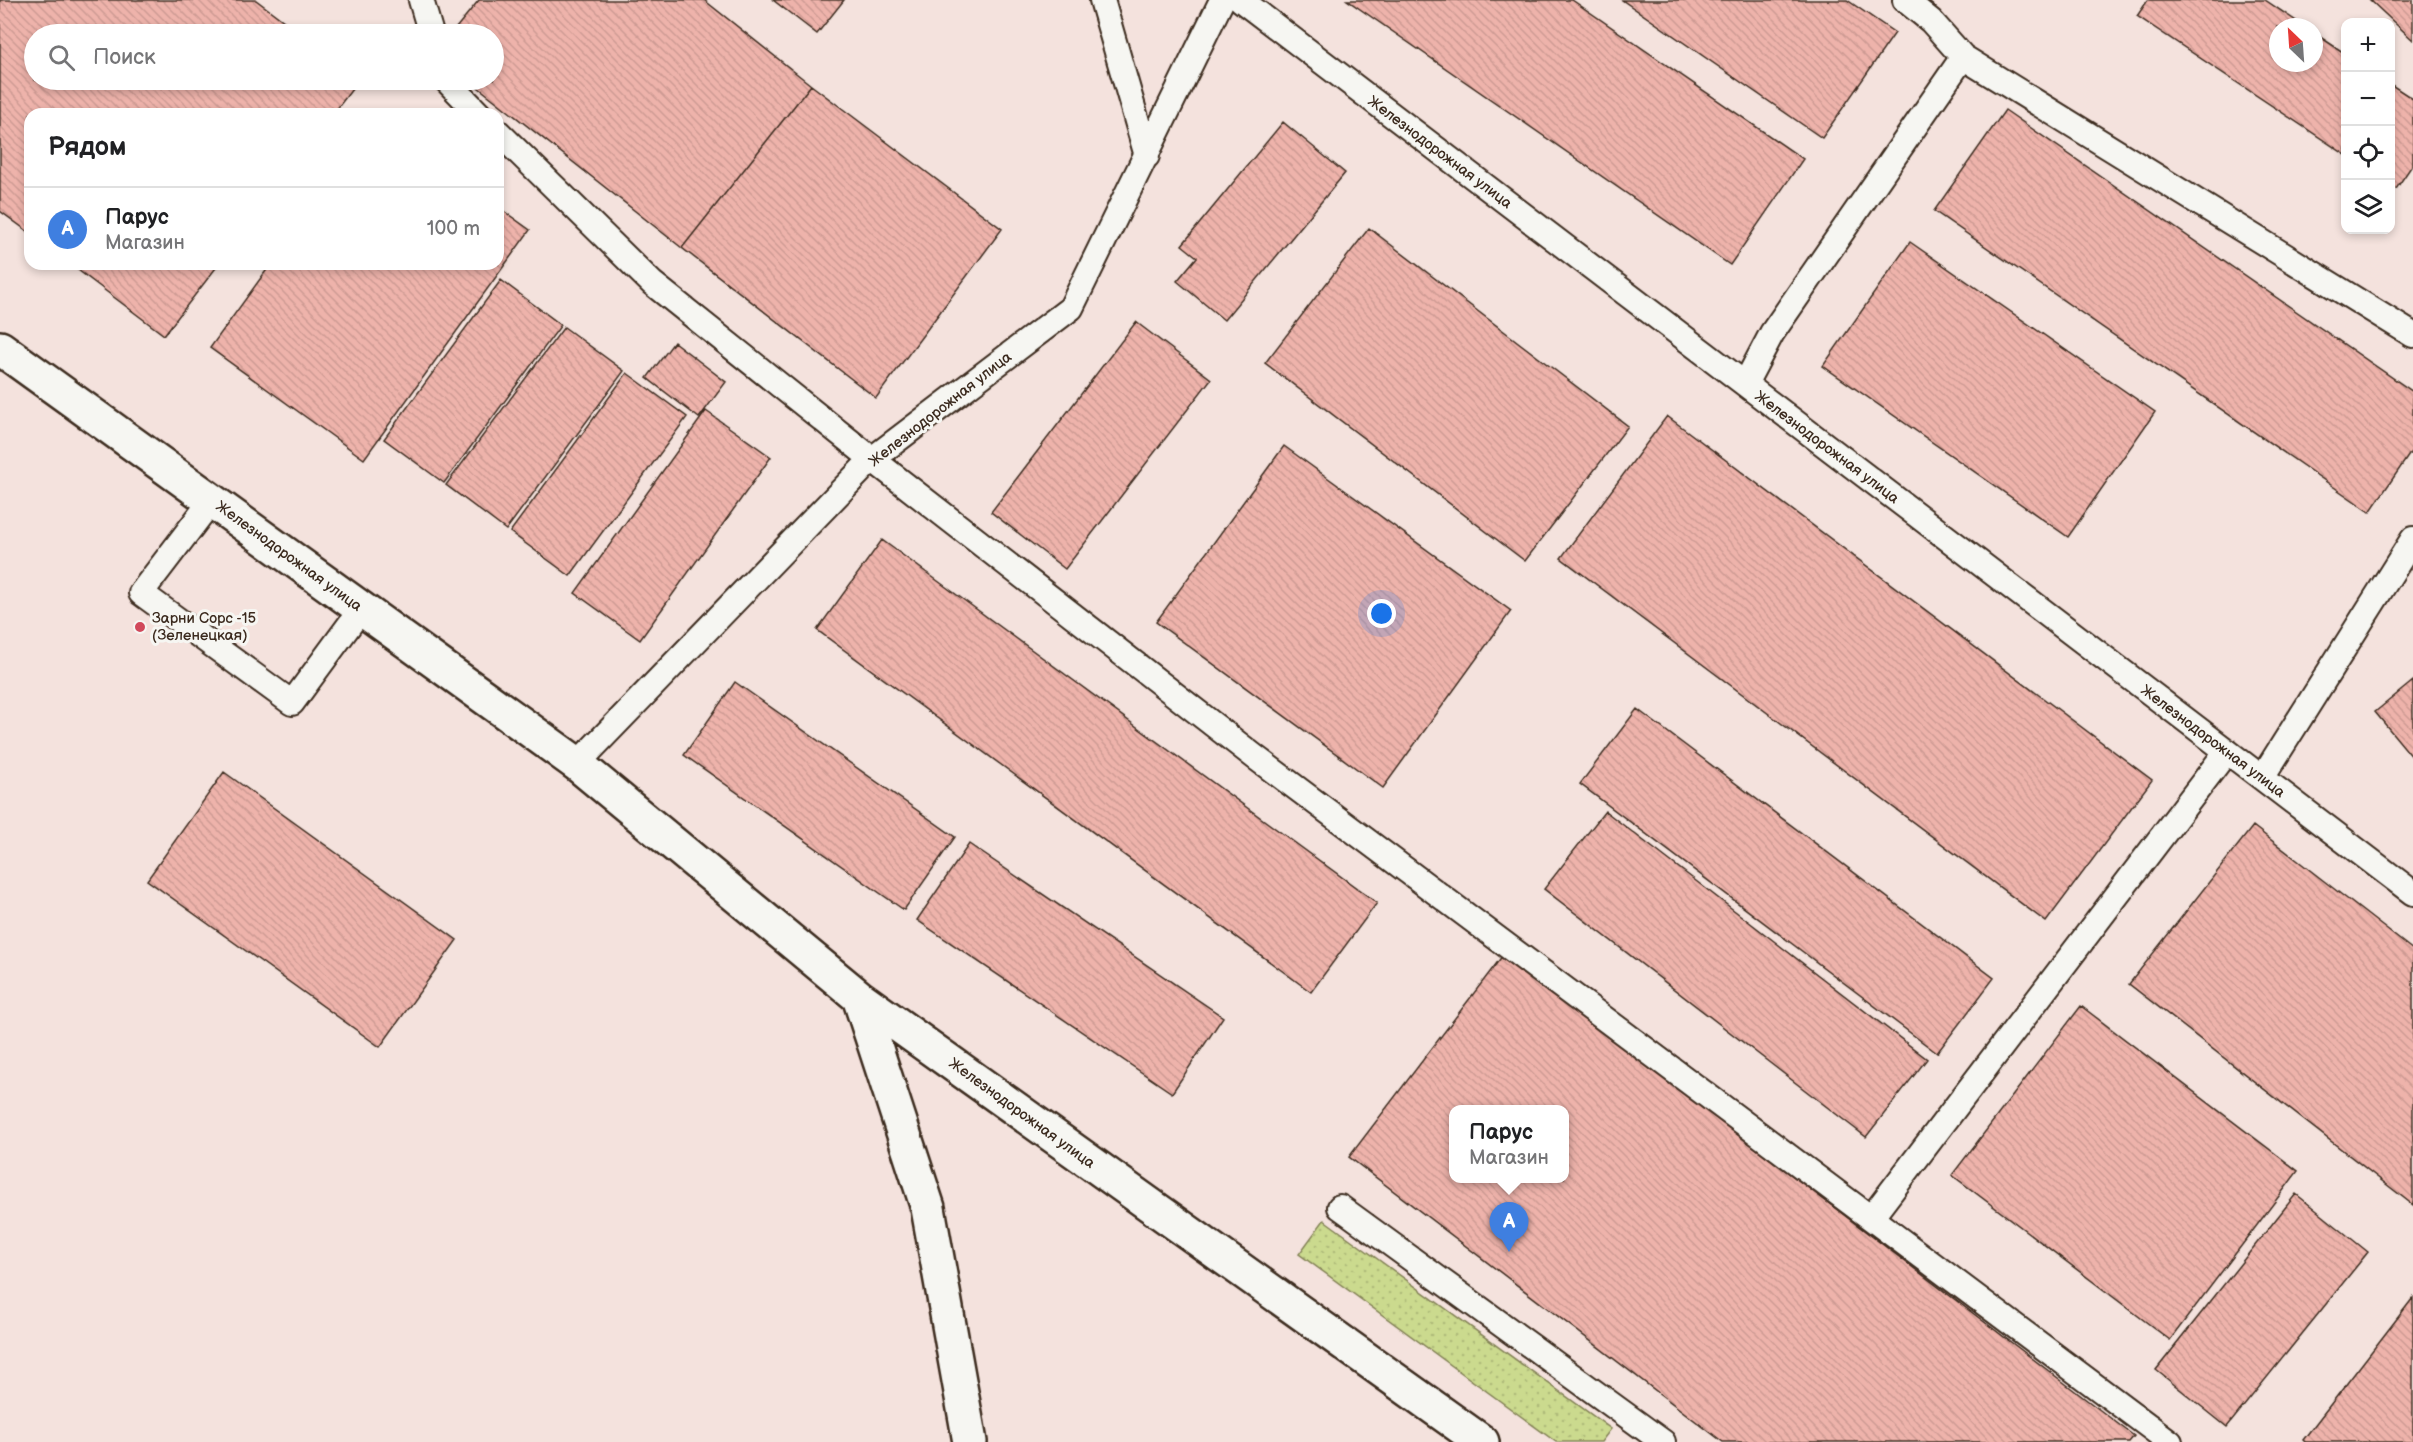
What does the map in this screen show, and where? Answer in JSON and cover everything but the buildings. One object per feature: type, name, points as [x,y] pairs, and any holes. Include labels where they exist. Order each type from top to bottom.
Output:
[{"type":"street","name":"Железнодорожная улица","points":[[0,348],[578,764],[859,996],[1482,1442]]},
{"type":"street","points":[[859,996],[928,1208],[970,1442]]},
{"type":"lane","points":[[421,0],[428,24]]},
{"type":"lane","points":[[1101,0],[1147,156]]},
{"type":"lane","name":"Железнодорожная улица","points":[[578,764],[872,459],[1071,308],[1222,0]]},
{"type":"lane","name":"Железнодорожная улица","points":[[1240,0],[2413,893]]},
{"type":"lane","points":[[1905,0],[1931,21],[1963,57],[2413,335]]},
{"type":"lane","points":[[1745,384],[1772,333],[1963,57]]},
{"type":"lane","points":[[456,90],[473,108]]},
{"type":"lane","points":[[504,138],[652,283],[872,459],[1264,764],[2170,1442]]},
{"type":"lane","points":[[212,500],[141,592],[292,703],[362,608]]},
{"type":"lane","points":[[2262,778],[2413,538]]},
{"type":"lane","points":[[1871,1218],[2227,751]]},
{"type":"lane","points":[[1340,1207],[1647,1437]]},
{"type":"green space","points":[[1324,1220],[1611,1429],[1601,1442],[1556,1442],[1299,1254]]},
{"type":"place","name":"Зарни Сорс -15 (Зеленецкая)","points":[[140,627]]},
{"type":"place","name":"Парус","points":[[1509,1252]]}]
